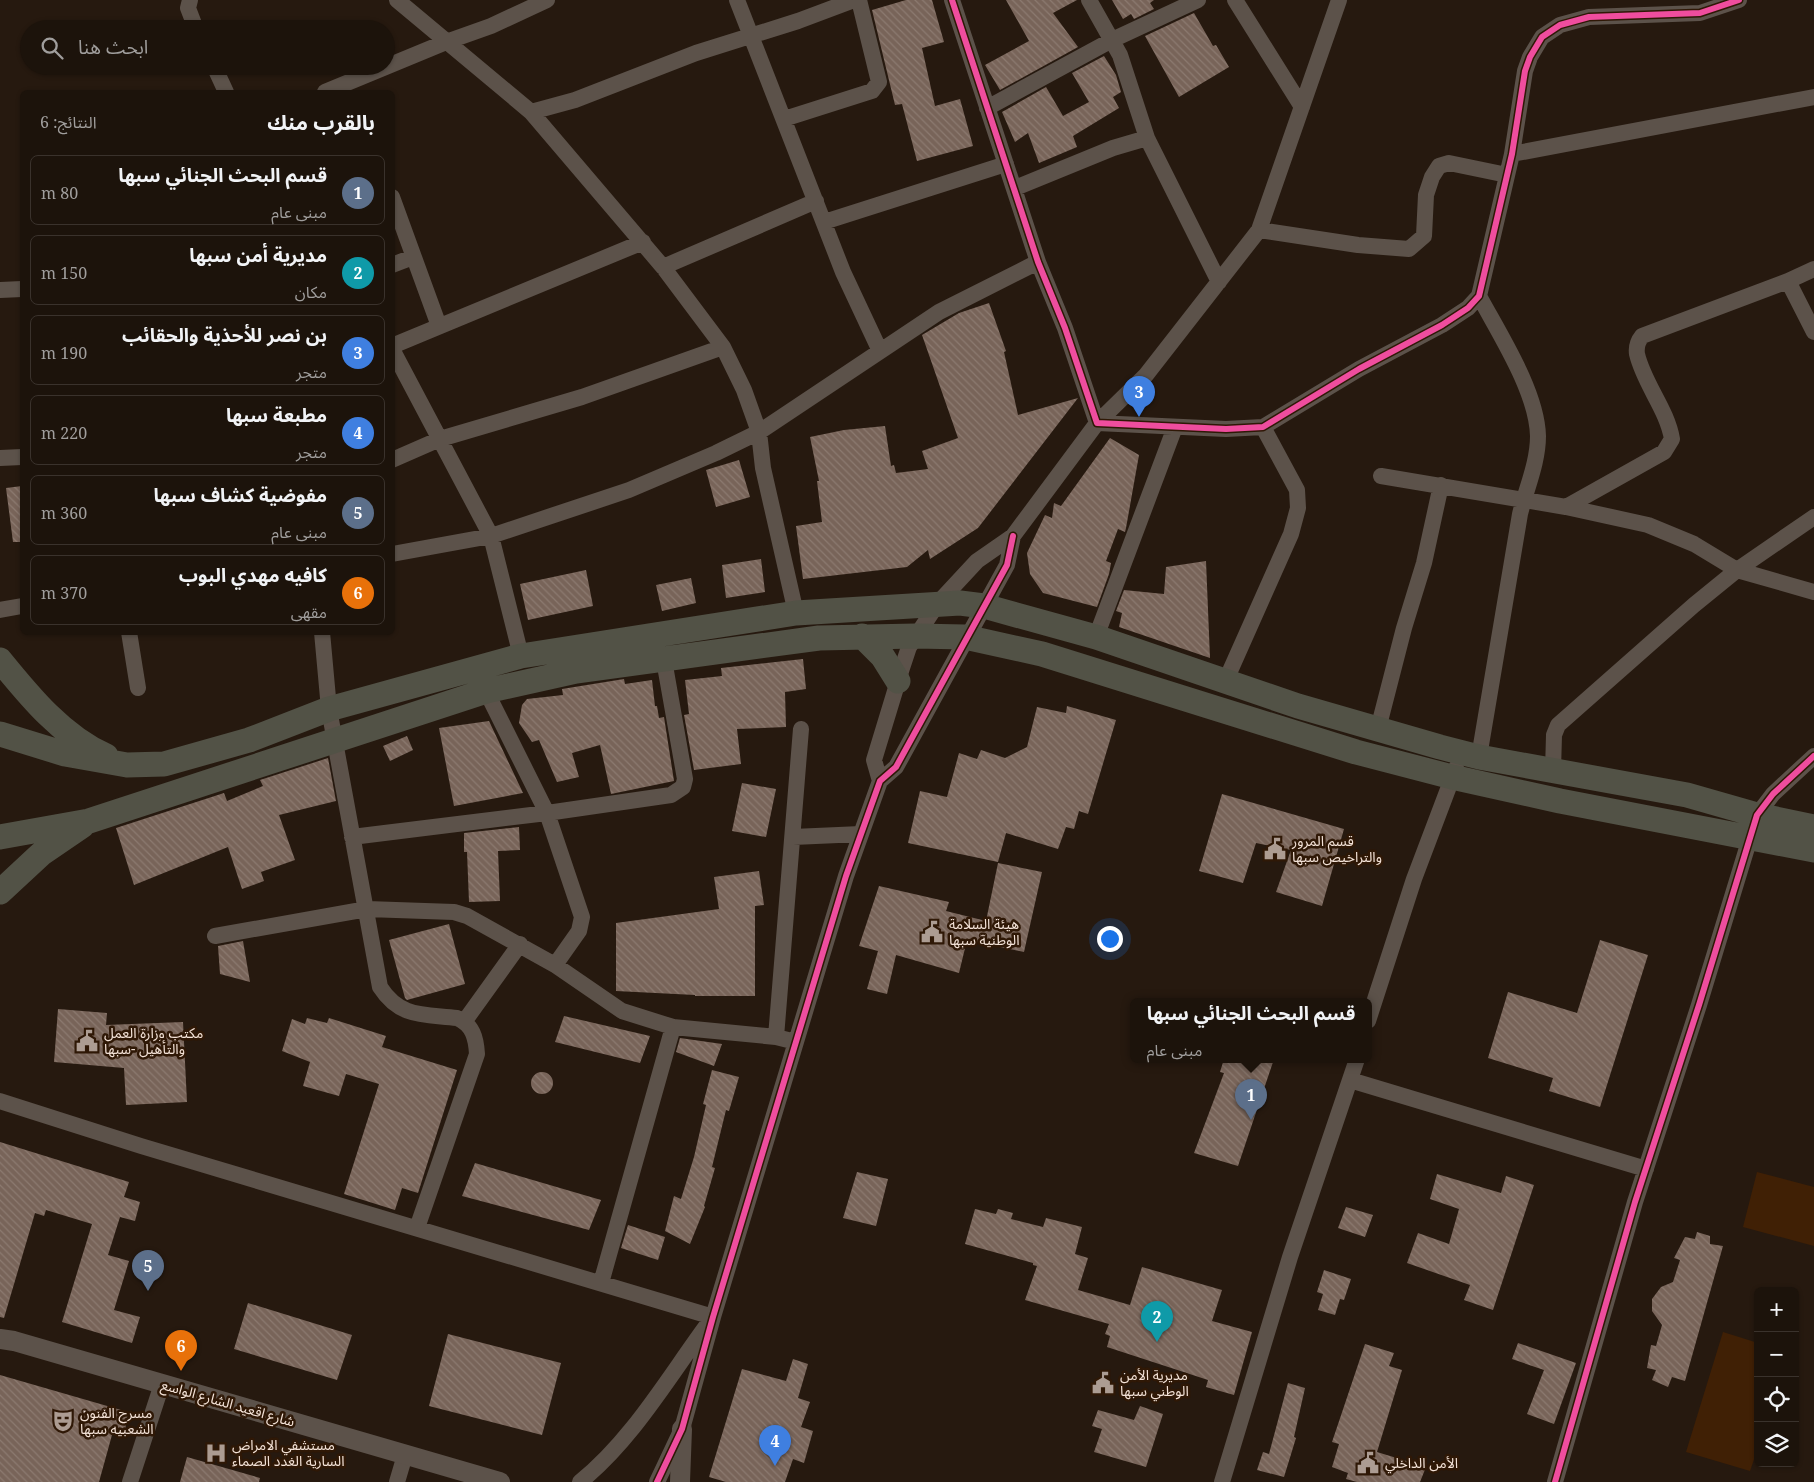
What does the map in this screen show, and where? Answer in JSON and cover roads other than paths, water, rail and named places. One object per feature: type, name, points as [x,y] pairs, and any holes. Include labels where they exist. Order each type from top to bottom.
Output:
[{"type":"main road","points":[[0,734],[64,754],[127,765],[164,764],[250,740],[329,709],[521,656],[796,613],[938,602],[984,606],[1096,637],[1298,706],[1471,755],[1687,796],[1814,850]]},
{"type":"main road","points":[[862,636],[883,657],[898,681]]},
{"type":"main road","points":[[0,837],[89,822],[486,691],[576,671],[819,638],[862,636],[965,637],[1042,654],[1346,749],[1452,777],[1560,801],[1754,826],[1814,827]]},
{"type":"main road","points":[[0,660],[21,686],[64,730],[99,752],[127,765]]},
{"type":"main road","points":[[0,892],[41,854],[89,822]]},
{"type":"street","points":[[190,0],[188,8],[193,20]]},
{"type":"street","points":[[397,0],[532,112],[643,242],[723,347],[744,390],[759,432],[763,468],[796,613]]},
{"type":"street","points":[[395,68],[446,42],[491,26],[547,0]]},
{"type":"street","points":[[737,0],[843,272],[880,351]]},
{"type":"street","points":[[532,112],[576,100],[696,53],[752,36],[854,0]]},
{"type":"street","points":[[784,119],[872,91],[879,82],[859,0]]},
{"type":"street","points":[[952,0],[1038,262],[1066,328],[1097,423]]},
{"type":"street","points":[[1089,0],[1120,55],[1147,138],[1219,282]]},
{"type":"street","points":[[987,108],[1112,40],[1198,0]]},
{"type":"street","points":[[1235,0],[1302,107]]},
{"type":"street","points":[[880,781],[874,760],[909,647],[938,602],[977,561],[1013,536],[1097,423],[1146,375],[1260,230],[1339,0]]},
{"type":"street","points":[[1097,423],[1226,429],[1263,426],[1359,369],[1442,325],[1468,308],[1479,296],[1508,175],[1526,71],[1537,43],[1549,31],[1589,17],[1700,13],[1739,0]]},
{"type":"street","points":[[218,75],[225,90]]},
{"type":"street","points":[[340,90],[354,88],[380,75]]},
{"type":"street","points":[[1512,154],[1814,97]]},
{"type":"street","points":[[1015,188],[1113,148],[1147,138]]},
{"type":"street","points":[[1260,230],[1358,245],[1409,249],[1424,236],[1426,195],[1432,177],[1439,166],[1449,163],[1508,175]]},
{"type":"street","points":[[824,222],[1006,164]]},
{"type":"street","points":[[663,267],[816,201]]},
{"type":"street","points":[[395,206],[439,326]]},
{"type":"street","points":[[395,346],[643,242]]},
{"type":"street","points":[[395,263],[413,257]]},
{"type":"street","points":[[395,553],[490,536],[629,490],[759,432],[940,312],[1038,262]]},
{"type":"street","points":[[1566,507],[1664,452],[1672,440],[1670,425],[1637,354],[1638,341],[1642,336],[1788,281],[1814,269]]},
{"type":"street","points":[[1788,281],[1814,332]]},
{"type":"street","points":[[0,290],[20,289]]},
{"type":"street","points":[[1372,1010],[1414,879],[1452,777],[1471,755],[1523,500],[1529,484],[1538,437],[1534,415],[1519,372],[1479,296]]},
{"type":"street","points":[[395,459],[440,439],[582,397],[723,347]]},
{"type":"street","points":[[395,353],[490,536],[521,656]]},
{"type":"street","points":[[1226,680],[1290,534],[1298,508],[1297,490],[1263,426]]},
{"type":"street","points":[[1096,637],[1175,427]]},
{"type":"street","points":[[0,458],[20,458]]},
{"type":"street","points":[[1381,476],[1566,507],[1648,526],[1694,544],[1738,570],[1814,592]]},
{"type":"street","points":[[1378,729],[1404,628],[1424,563],[1441,485]]},
{"type":"street","points":[[1553,772],[1554,735],[1558,725],[1598,688],[1738,570],[1814,517]]},
{"type":"street","points":[[657,1482],[682,1429],[713,1317],[796,1042],[861,834],[880,781],[896,767],[965,637],[984,606],[1006,565],[1013,536]]},
{"type":"street","points":[[0,610],[20,606]]},
{"type":"street","points":[[129,635],[138,688]]},
{"type":"street","points":[[322,635],[329,709],[380,987],[389,1001],[406,1011],[457,1018],[464,1022],[471,1029],[476,1042],[477,1054],[417,1228]]},
{"type":"street","points":[[352,837],[547,813],[671,795],[682,787],[685,778],[664,660]]},
{"type":"street","points":[[486,691],[547,813],[582,917],[579,931],[555,965]]},
{"type":"street","points":[[776,1037],[802,729]]},
{"type":"street","points":[[1555,1482],[1646,1169],[1754,826],[1773,794],[1814,756]]},
{"type":"street","points":[[793,837],[861,834]]},
{"type":"street","points":[[215,936],[367,909],[454,912],[520,944],[555,965],[622,1012],[673,1028],[776,1037],[796,1042]]},
{"type":"street","points":[[464,1022],[520,944]]},
{"type":"street","points":[[601,1283],[673,1028]]},
{"type":"street","points":[[1222,1482],[1290,1257],[1356,1063]]},
{"type":"street","points":[[1350,1080],[1646,1169]]},
{"type":"street","points":[[0,1101],[713,1317]]},
{"type":"street","points":[[580,1482],[600,1466],[634,1424],[713,1317]]},
{"type":"street","name":"شارع اقعيد الشارع الواسع","points":[[5,1336],[162,1384],[500,1482]]},
{"type":"street","points":[[130,1482],[162,1384]]},
{"type":"street","points":[[680,1482],[682,1429]]},
{"type":"street","points":[[397,1482],[405,1454]]},
{"type":"place","name":"بن نصر للأحذية والحقائب","points":[[1139,417]]},
{"type":"place","name":"قسم المرور والتراخيص سبها","points":[[1275,849]]},
{"type":"place","name":"هيئة السلامة الوطنية سبها","points":[[932,932]]},
{"type":"place","name":"مكتب وزارة العمل والتأهيل -سبها","points":[[87,1041]]},
{"type":"place","name":"قسم البحث الجنائي سبها","points":[[1251,1120]]},
{"type":"place","name":"مفوضية كشاف سبها","points":[[148,1291]]},
{"type":"place","name":"مديرية أمن سبها","points":[[1157,1342]]},
{"type":"place","name":"كافيه مهدي البوب","points":[[181,1371]]},
{"type":"place","name":"مديرية الأمن الوطني سبها","points":[[1103,1383]]},
{"type":"place","name":"مسرح الفنون الشعبيه سبها","points":[[63,1421]]},
{"type":"place","name":"مستشفي الامراض السارية الغدد الصماء","points":[[216,1453]]},
{"type":"place","name":"الأمن الداخلي","points":[[1368,1463]]},
{"type":"place","name":"مطبعة سبها","points":[[775,1466]]}]
